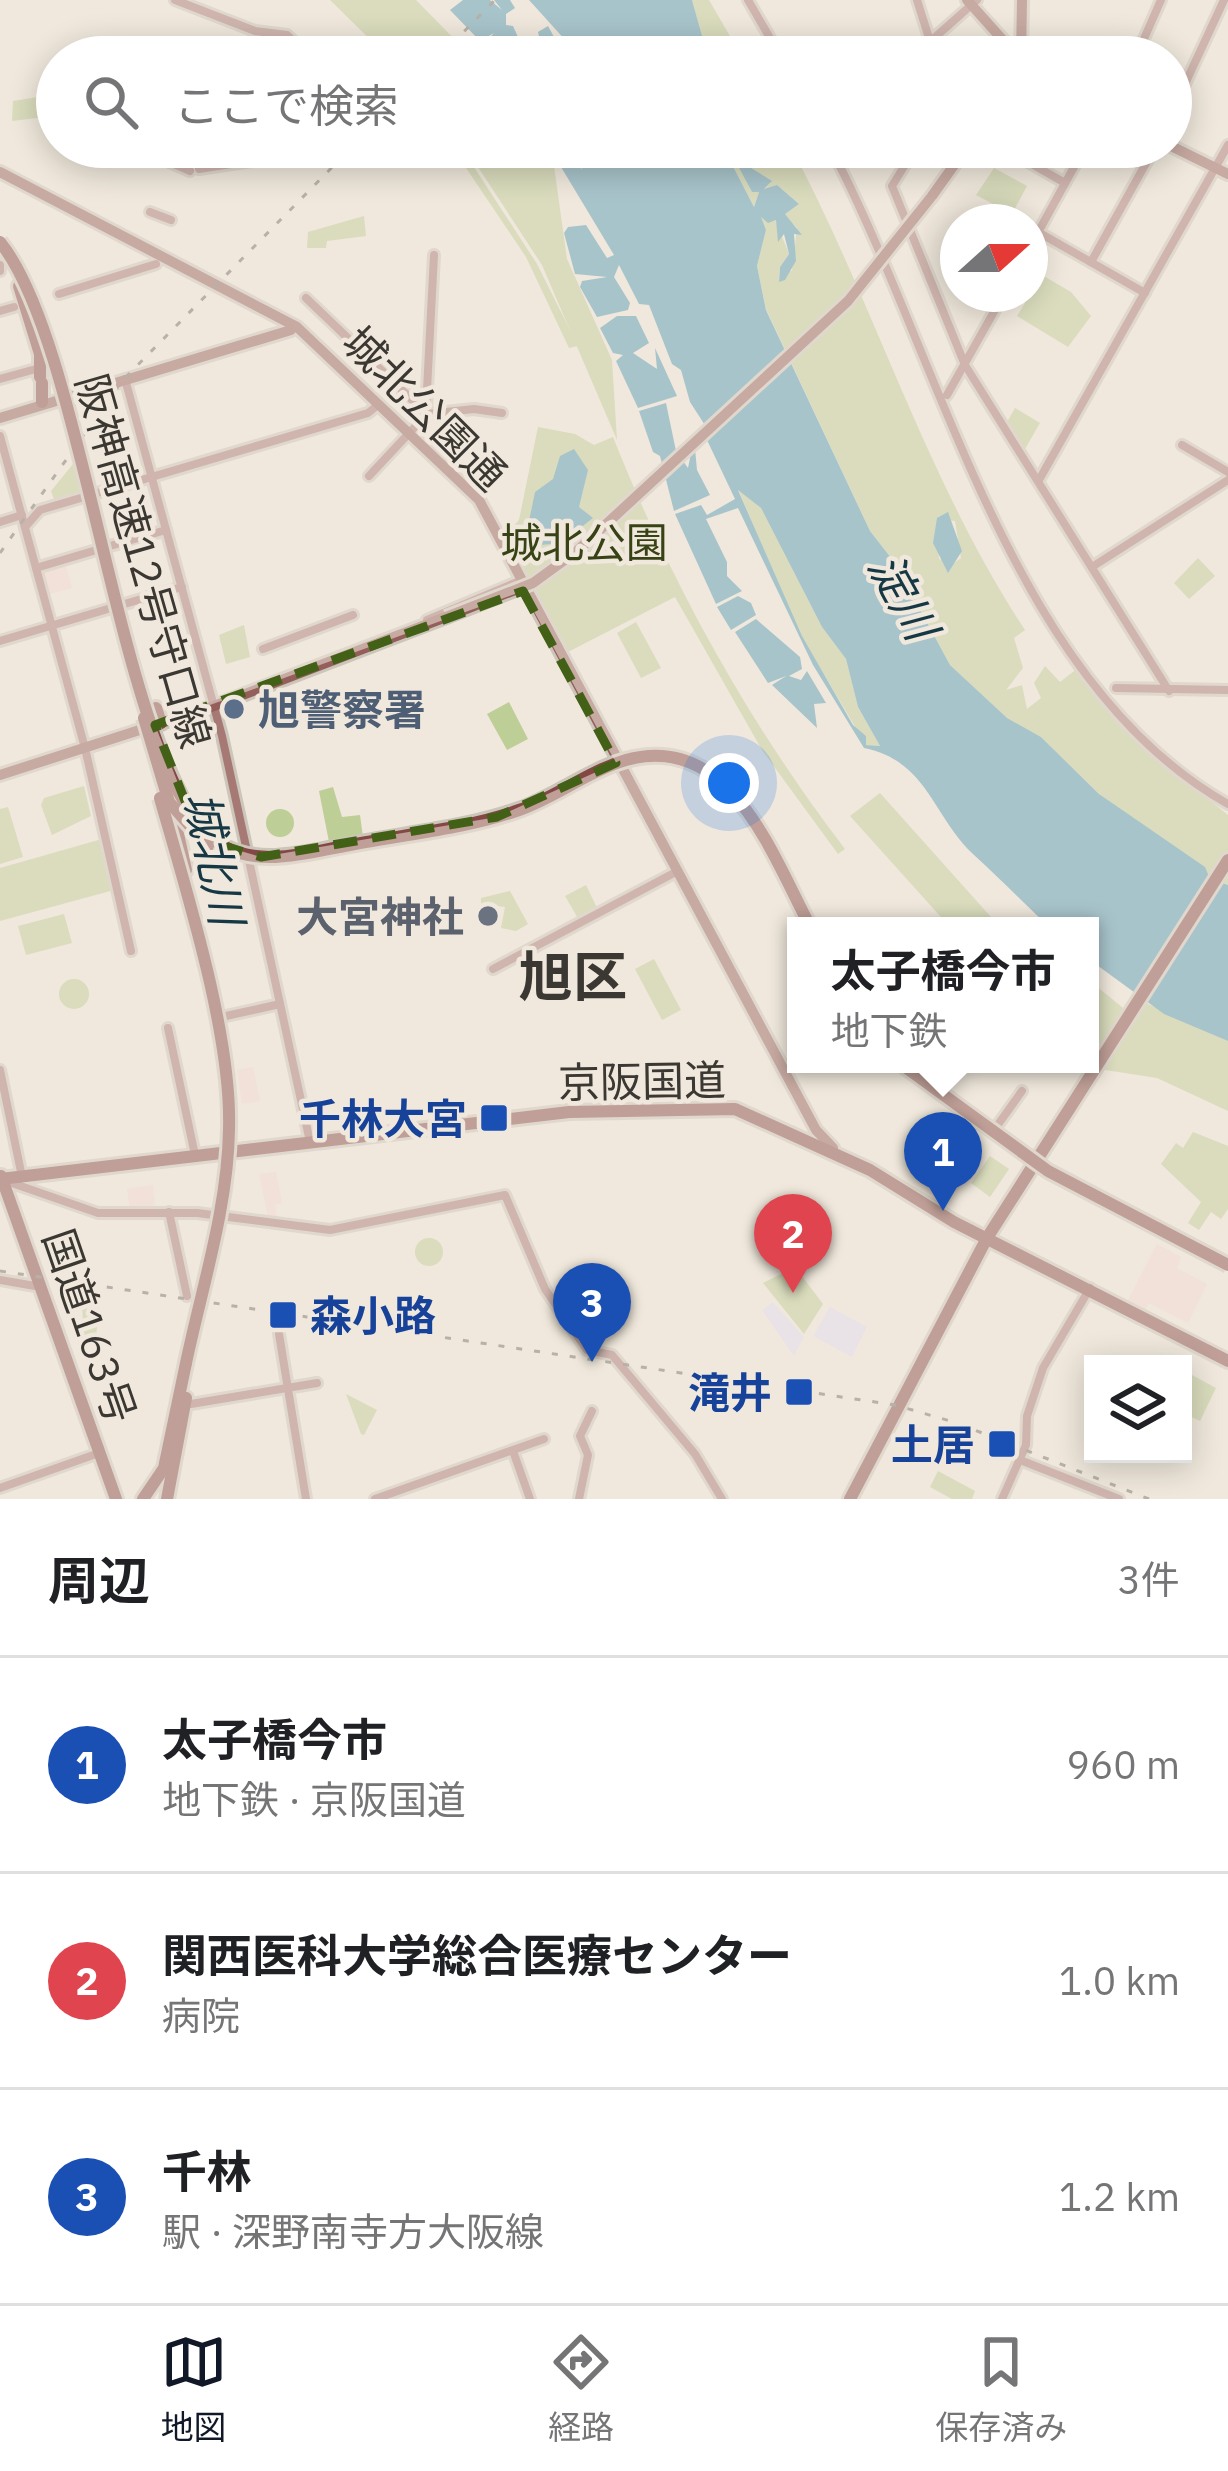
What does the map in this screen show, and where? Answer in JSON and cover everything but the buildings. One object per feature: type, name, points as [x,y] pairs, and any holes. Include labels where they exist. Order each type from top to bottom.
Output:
[{"type":"highway","points":[[0,248],[26,301],[47,401]]},
{"type":"highway","name":"阪神高速12号守口線","points":[[0,248],[38,309],[141,686],[184,807],[203,832],[231,850],[282,856],[483,820],[536,803],[618,762],[669,757],[708,771],[738,796],[802,917]]},
{"type":"highway","name":"阪神高速12号守口線","points":[[0,248],[34,311],[152,720],[165,794],[179,819],[210,848],[254,862],[499,820],[625,765],[650,761],[686,766],[717,783],[738,805],[802,917]]},
{"type":"highway","points":[[101,546],[152,720],[160,795],[206,984],[230,1118],[225,1171],[165,1464],[142,1499]]},
{"type":"highway","points":[[141,686],[226,1054],[234,1117],[228,1180],[166,1499]]},
{"type":"highway","points":[[1099,1068],[1228,860]]},
{"type":"highway","points":[[1099,1070],[1228,870]]},
{"type":"highway","points":[[917,1073],[1050,1167],[1228,1263]]},
{"type":"highway","points":[[1063,1126],[1096,1073]]},
{"type":"highway","points":[[852,1499],[991,1238],[1097,1073]]},
{"type":"highway","name":"京阪国道","points":[[1,1177],[569,1112],[722,1108],[746,1112],[828,1148],[1087,1292],[1228,1359]]},
{"type":"highway","name":"京阪国道","points":[[1,1177],[195,1153]]},
{"type":"highway","name":"国道163号","points":[[1,1177],[114,1499]]},
{"type":"highway","points":[[24,1245],[35,1286],[50,1316]]},
{"type":"main road","points":[[1020,36],[1023,0]]},
{"type":"main road","points":[[969,3],[1000,36]]},
{"type":"main road","points":[[1192,154],[1223,169]]},
{"type":"main road","points":[[0,772],[213,704],[532,583],[577,551],[848,301],[949,168]]},
{"type":"main road","name":"城北公園通","points":[[0,174],[292,328],[478,505],[828,1148]]},
{"type":"main road","points":[[0,417],[292,328]]},
{"type":"main road","name":"城北公園通","points":[[523,585],[674,873],[828,1148]]},
{"type":"street","points":[[175,0],[255,31],[288,36]]},
{"type":"street","points":[[748,0],[769,36]]},
{"type":"street","points":[[917,0],[931,36]]},
{"type":"street","points":[[1145,36],[1161,0]]},
{"type":"street","points":[[1192,69],[1224,0]]},
{"type":"street","points":[[935,36],[969,3]]},
{"type":"street","points":[[1039,480],[1145,293],[1223,169],[1228,145]]},
{"type":"street","points":[[840,168],[889,269],[1007,550],[1074,652],[1132,726],[1189,778],[1228,804]]},
{"type":"street","points":[[903,168],[892,186],[965,365],[1168,691]]},
{"type":"street","points":[[1039,168],[1065,183]]},
{"type":"street","points":[[1048,214],[1073,168]]},
{"type":"street","points":[[1091,262],[1143,168]]},
{"type":"street","points":[[150,212],[171,220]]},
{"type":"street","points":[[1048,238],[1145,293]]},
{"type":"street","points":[[369,476],[426,412],[434,255]]},
{"type":"street","points":[[59,294],[156,264]]},
{"type":"street","points":[[306,298],[426,412],[502,413]]},
{"type":"street","points":[[0,311],[14,307]]},
{"type":"street","points":[[947,395],[994,312]]},
{"type":"street","points":[[0,379],[39,376]]},
{"type":"street","points":[[125,380],[213,704],[310,1140]]},
{"type":"street","points":[[25,526],[38,510],[377,406]]},
{"type":"street","points":[[0,436],[84,746],[131,951]]},
{"type":"street","points":[[1092,567],[1228,476],[1182,445]]},
{"type":"street","points":[[0,522],[22,515]]},
{"type":"street","points":[[36,568],[166,530]]},
{"type":"street","points":[[428,622],[523,585]]},
{"type":"street","points":[[0,641],[182,587]]},
{"type":"street","points":[[263,649],[353,615]]},
{"type":"street","points":[[1116,688],[1228,691]]},
{"type":"street","points":[[493,969],[674,873]]},
{"type":"street","points":[[226,1016],[280,1004]]},
{"type":"street","points":[[168,1028],[195,1153]]},
{"type":"street","points":[[0,1070],[21,1172]]},
{"type":"street","points":[[997,1126],[1022,1091]]},
{"type":"street","points":[[1,1177],[89,1211],[209,1215],[327,1230],[504,1196],[544,1288],[587,1350],[612,1354],[712,1478],[722,1499]]},
{"type":"street","points":[[169,1213],[187,1296]]},
{"type":"street","points":[[0,1280],[35,1286]]},
{"type":"street","points":[[1002,1499],[1026,1445],[1028,1416],[1044,1366],[1087,1292]]},
{"type":"street","points":[[278,1339],[306,1499]]},
{"type":"street","points":[[191,1404],[258,1390],[287,1392],[317,1383]]},
{"type":"street","points":[[579,1499],[588,1455],[580,1436],[592,1411]]},
{"type":"street","points":[[375,1499],[544,1439]]},
{"type":"street","points":[[513,1450],[530,1499]]},
{"type":"street","points":[[0,1488],[97,1454]]},
{"type":"street","points":[[1020,1460],[1119,1499]]},
{"type":"highlighted area","points":[[523,591],[616,763],[497,817],[261,857],[220,845],[193,821],[155,725]]},
{"type":"shaded area","points":[[65,563],[72,588],[46,595],[39,569]]},
{"type":"shaded area","points":[[253,1067],[260,1101],[242,1104],[237,1070]]},
{"type":"shaded area","points":[[276,1172],[282,1203],[275,1205],[278,1222],[269,1221],[259,1174]]},
{"type":"shaded area","points":[[153,1185],[155,1210],[130,1211],[127,1189]]},
{"type":"shaded area","points":[[1157,1244],[1181,1257],[1177,1268],[1207,1284],[1188,1323],[1149,1303],[1144,1311],[1127,1302]]},
{"type":"shaded area","points":[[773,1302],[804,1337],[794,1356],[762,1310]]},
{"type":"shaded area","points":[[830,1307],[867,1327],[852,1357],[813,1336]]},
{"type":"green space","points":[[330,0],[416,0],[451,36],[367,36]]},
{"type":"green space","points":[[692,0],[709,0],[730,36],[702,36]]},
{"type":"green space","points":[[36,97],[36,118],[12,121],[13,101]]},
{"type":"green space","points":[[466,168],[475,168],[537,264],[578,346],[569,348],[526,257]]},
{"type":"green space","points":[[479,168],[554,168],[567,259],[612,360],[617,440],[542,265]]},
{"type":"green space","points":[[734,168],[739,168],[752,192],[759,192],[754,207]]},
{"type":"green space","points":[[742,168],[802,168],[958,513],[1025,630],[1014,638],[1023,668],[1006,690],[1022,685],[1027,709],[1041,698],[1034,683],[1045,666],[1060,682],[1078,668],[1137,741],[1228,815],[1228,885],[1208,878],[1099,794],[1041,737],[1007,719],[950,665],[895,563],[870,531],[766,309],[757,266],[766,230],[760,217],[775,219],[789,254],[780,267],[779,281],[792,270],[797,228],[784,214],[799,204],[777,185],[764,190],[771,182]],"holes":[[[937,519],[955,521],[961,558],[954,563],[939,559]]]},
{"type":"green space","points":[[994,168],[1027,186],[1017,204],[993,204],[976,195]]},
{"type":"green space","points":[[364,216],[366,236],[327,241],[326,248],[307,248],[308,232]]},
{"type":"green space","points":[[1048,279],[1071,292],[1091,316],[1068,347],[1017,316],[1019,312],[1048,312]]},
{"type":"green space","points":[[1015,408],[1040,423],[1025,449],[1007,422]]},
{"type":"green space","name":"城北公園","points":[[538,427],[575,434],[594,445],[613,437],[660,546],[715,651],[776,752],[845,849],[838,854],[762,750],[675,597],[566,653],[504,536],[519,520]]},
{"type":"green space","points":[[73,464],[81,494],[55,502],[51,491]]},
{"type":"green space","points":[[738,489],[761,508],[822,627],[846,659],[858,707],[880,746],[866,745],[801,636]]},
{"type":"green space","points":[[1198,558],[1215,576],[1189,599],[1174,583]]},
{"type":"green space","points":[[636,622],[661,668],[641,678],[617,633]]},
{"type":"green space","points":[[244,625],[250,657],[226,664],[219,635]]},
{"type":"green space","points":[[509,702],[528,739],[507,750],[487,714]]},
{"type":"green space","points":[[84,786],[91,816],[52,835],[41,805],[44,798]]},
{"type":"green space","points":[[333,787],[342,817],[360,815],[363,837],[329,842],[319,791]]},
{"type":"green space","points":[[880,793],[991,917],[941,917],[850,816]]},
{"type":"green space","points":[[8,807],[23,857],[0,864],[0,809]]},
{"type":"green space","points":[[280,809],[290,813],[294,823],[290,833],[280,837],[270,833],[266,823],[270,813]]},
{"type":"green space","points":[[102,839],[114,890],[0,921],[0,868]]},
{"type":"green space","points":[[586,885],[598,910],[579,920],[565,896]]},
{"type":"green space","points":[[510,891],[528,924],[516,931],[501,928],[505,907],[481,904],[481,898]]},
{"type":"green space","points":[[64,914],[72,943],[26,955],[18,926]]},
{"type":"green space","points":[[654,959],[681,1010],[662,1020],[635,969]]},
{"type":"green space","points":[[74,979],[85,983],[89,994],[85,1005],[74,1009],[63,1005],[59,994],[63,983]]},
{"type":"green space","points":[[1099,988],[1128,1012],[1106,1047],[1099,1044]]},
{"type":"green space","points":[[1142,1001],[1228,1041],[1228,1111],[1157,1078],[1099,1069]]},
{"type":"green space","points":[[1193,1132],[1228,1146],[1228,1209],[1221,1219],[1211,1212],[1199,1230],[1188,1223],[1201,1202],[1161,1164],[1176,1143],[1183,1148]]},
{"type":"green space","points":[[990,1156],[1009,1169],[990,1197],[971,1183]]},
{"type":"green space","points":[[429,1238],[439,1242],[443,1252],[439,1262],[429,1266],[419,1262],[415,1252],[419,1242]]},
{"type":"green space","points":[[795,1267],[823,1304],[804,1334],[763,1283]]},
{"type":"green space","points":[[82,1305],[99,1305],[96,1338],[84,1340]]},
{"type":"green space","points":[[1192,1375],[1216,1388],[1200,1421],[1192,1417]]},
{"type":"green space","points":[[346,1394],[377,1410],[364,1435],[361,1434]]},
{"type":"green space","points":[[938,1471],[975,1491],[972,1499],[952,1499],[930,1487]]},
{"type":"water","points":[[463,0],[490,0],[502,10],[494,0],[510,0],[515,8],[506,14],[506,25],[513,26],[518,36],[475,36],[450,10]]},
{"type":"water","points":[[529,0],[692,0],[702,36],[562,36]]},
{"type":"water","points":[[548,26],[553,36],[539,36]]},
{"type":"water","name":"淀川","points":[[562,168],[734,168],[754,207],[759,192],[752,192],[739,168],[751,168],[772,181],[764,189],[777,185],[799,204],[785,214],[802,235],[794,234],[796,261],[779,282],[780,267],[789,254],[784,234],[778,242],[776,220],[768,223],[761,217],[766,230],[757,266],[766,310],[870,531],[895,563],[950,665],[1007,718],[1041,737],[1099,794],[1205,867],[1210,879],[1228,885],[1228,1041],[1164,1014],[1099,967],[1099,917],[1039,917],[960,840],[916,777],[885,755],[864,748],[813,665],[738,508],[706,519],[727,562],[727,576],[742,591],[716,604],[675,514],[701,505],[707,515],[735,499],[707,440],[710,433],[690,402],[681,370],[672,364],[649,305],[639,304],[619,265],[614,277],[630,303],[628,310],[597,317],[580,287],[582,281],[607,277],[575,274],[564,233],[568,227],[586,225],[607,258],[614,255]],"holes":[[[738,490],[761,508],[822,627],[846,659],[858,707],[880,746],[866,745],[866,736],[853,725],[802,636]]]},
{"type":"water","points":[[617,316],[636,316],[649,343],[633,353],[657,369],[655,348],[677,396],[638,408],[616,361],[623,355],[613,353],[600,328]]},
{"type":"water","points":[[666,403],[676,451],[688,468],[694,438],[697,470],[710,495],[674,511],[660,456],[653,452],[639,411]]},
{"type":"water","points":[[574,449],[588,470],[579,507],[593,518],[561,543],[541,545],[527,531],[535,492],[553,479],[560,456]]},
{"type":"water","points":[[948,512],[962,551],[948,573],[933,543],[937,518]]},
{"type":"water","points":[[738,596],[751,603],[756,615],[731,630],[717,607]]},
{"type":"water","points":[[756,619],[800,657],[802,669],[789,676],[801,680],[807,671],[826,703],[814,704],[817,728],[772,685],[786,676],[768,683],[735,632]]},
{"type":"railway","points":[[460,36],[495,0]]},
{"type":"railway","points":[[0,553],[122,381],[331,168]]},
{"type":"railway","points":[[0,1271],[895,1405],[957,1423],[1149,1499]]},
{"type":"place","name":"旭警察署","points":[[234,709]]},
{"type":"place","name":"大宮神社","points":[[488,916]]},
{"type":"place","name":"千林大宮","points":[[494,1118]]},
{"type":"place","name":"太子橋今市","points":[[943,1211]]},
{"type":"place","name":"関西医科大学総合医療センター","points":[[793,1293]]},
{"type":"place","name":"森小路","points":[[283,1315]]},
{"type":"place","name":"千林","points":[[592,1362]]},
{"type":"place","name":"滝井","points":[[799,1392]]},
{"type":"place","name":"土居","points":[[1002,1444]]},
{"type":"district","name":"旭区","points":[[573,976]]},
{"type":"water label","name":"城北川","points":[[215,858]]}]
